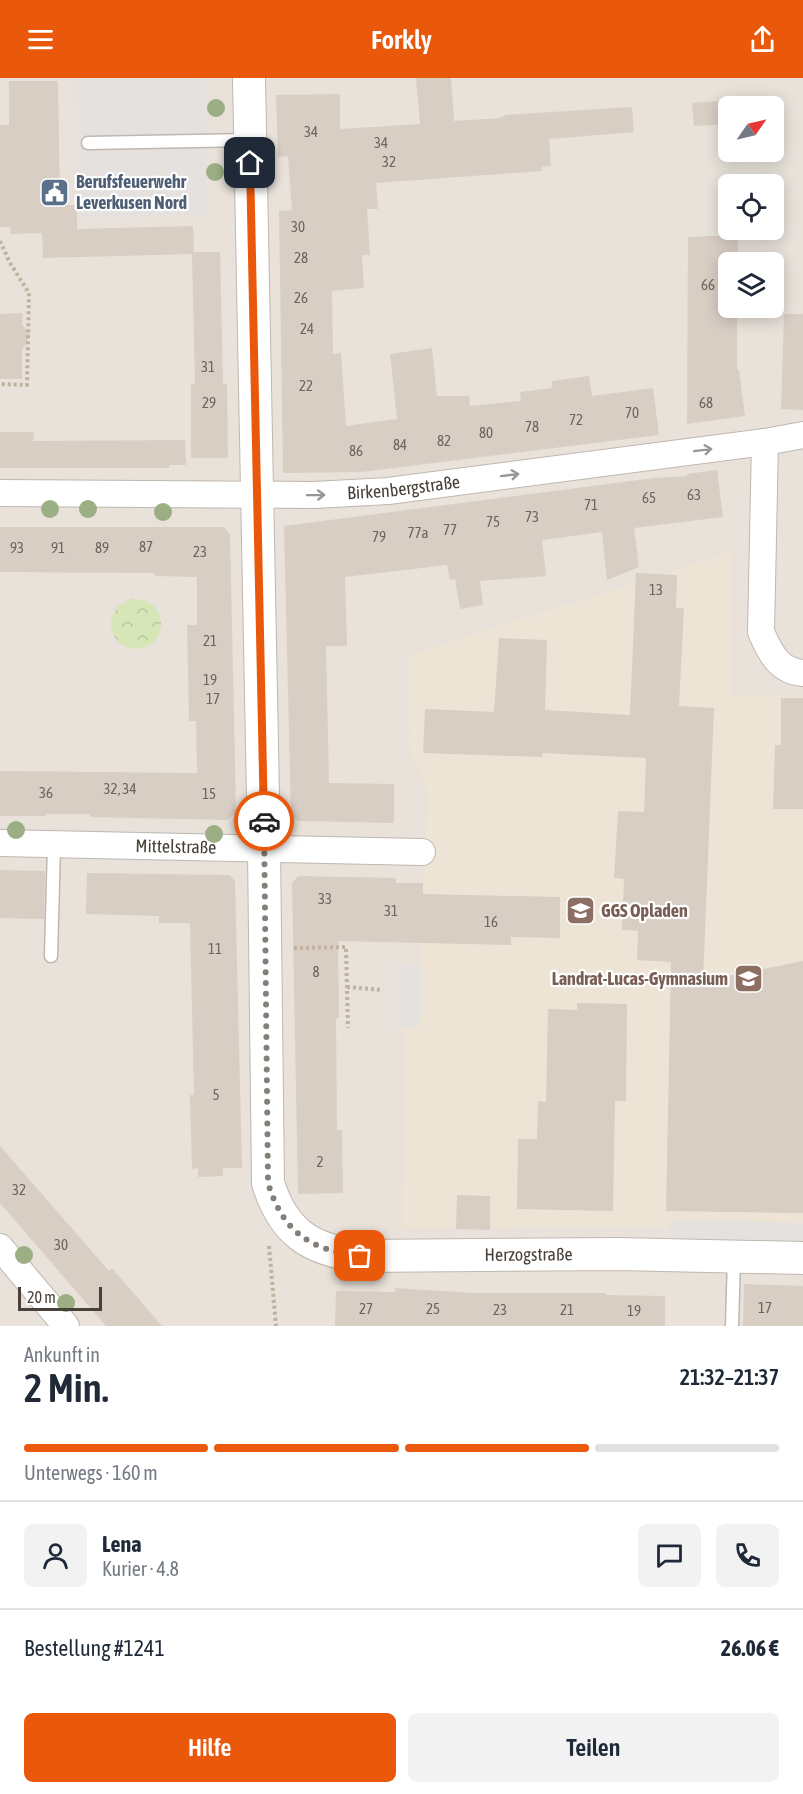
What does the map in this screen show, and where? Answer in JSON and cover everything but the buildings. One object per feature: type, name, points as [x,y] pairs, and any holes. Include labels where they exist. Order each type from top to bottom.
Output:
[{"type":"street","points":[[249,78],[266,948],[268,1183],[274,1203]]},
{"type":"street","name":"Birkenbergstraße","points":[[0,493],[314,495],[388,491],[765,442],[803,435]]},
{"type":"street","points":[[765,442],[761,632],[772,656],[792,672],[803,673]]},
{"type":"street","name":"Mittelstraße","points":[[0,843],[422,852]]},
{"type":"street","name":"Herzogstraße","points":[[274,1203],[284,1221],[296,1233],[339,1254],[360,1256],[618,1254],[803,1258]]},
{"type":"street","points":[[0,1247],[66,1326]]},
{"type":"lane","points":[[88,143],[250,140]]},
{"type":"lane","points":[[51,956],[54,844]]},
{"type":"lane","points":[[732,1326],[734,1257]]},
{"type":"path","points":[[0,241],[10,263],[29,293],[27,385],[0,384]]},
{"type":"path","points":[[266,948],[346,946],[348,1028]]},
{"type":"path","points":[[347,987],[383,990]]},
{"type":"path","points":[[274,1203],[268,1252],[276,1326]]},
{"type":"shaded area","points":[[0,78],[803,78],[803,1326],[0,1326]]},
{"type":"shaded area","points":[[75,78],[203,78],[207,214],[80,218]]},
{"type":"shaded area","name":"GGS Opladen","points":[[731,552],[732,695],[803,696],[803,1234],[637,1227],[402,1229],[405,1027],[420,1027],[423,883],[428,792],[410,753],[409,655]]},
{"type":"shaded area","points":[[29,828],[199,831],[199,838],[29,834]]},
{"type":"shaded area","points":[[71,853],[198,855],[198,862],[71,860]]},
{"type":"shaded area","points":[[398,965],[421,966],[420,1027],[396,1027]]},
{"type":"shaded area","points":[[670,1220],[803,1223],[803,1245],[669,1242]]},
{"type":"green space","points":[[136,599],[145,601],[156,610],[161,624],[159,633],[150,644],[136,649],[127,647],[116,638],[111,624],[113,615],[122,604]]},
{"type":"way so far","points":[[264,821],[268,1183],[274,1203],[284,1221],[296,1233],[339,1254],[360,1256]]},
{"type":"place","name":"Berufsfeuerwehr Leverkusen Nord","points":[[55,192]]},
{"type":"place","name":"GGS Opladen","points":[[580,911]]},
{"type":"place","name":"Landrat-Lucas-Gymnasium","points":[[749,979]]},
{"type":"route","points":[[250,163],[264,821]]}]
